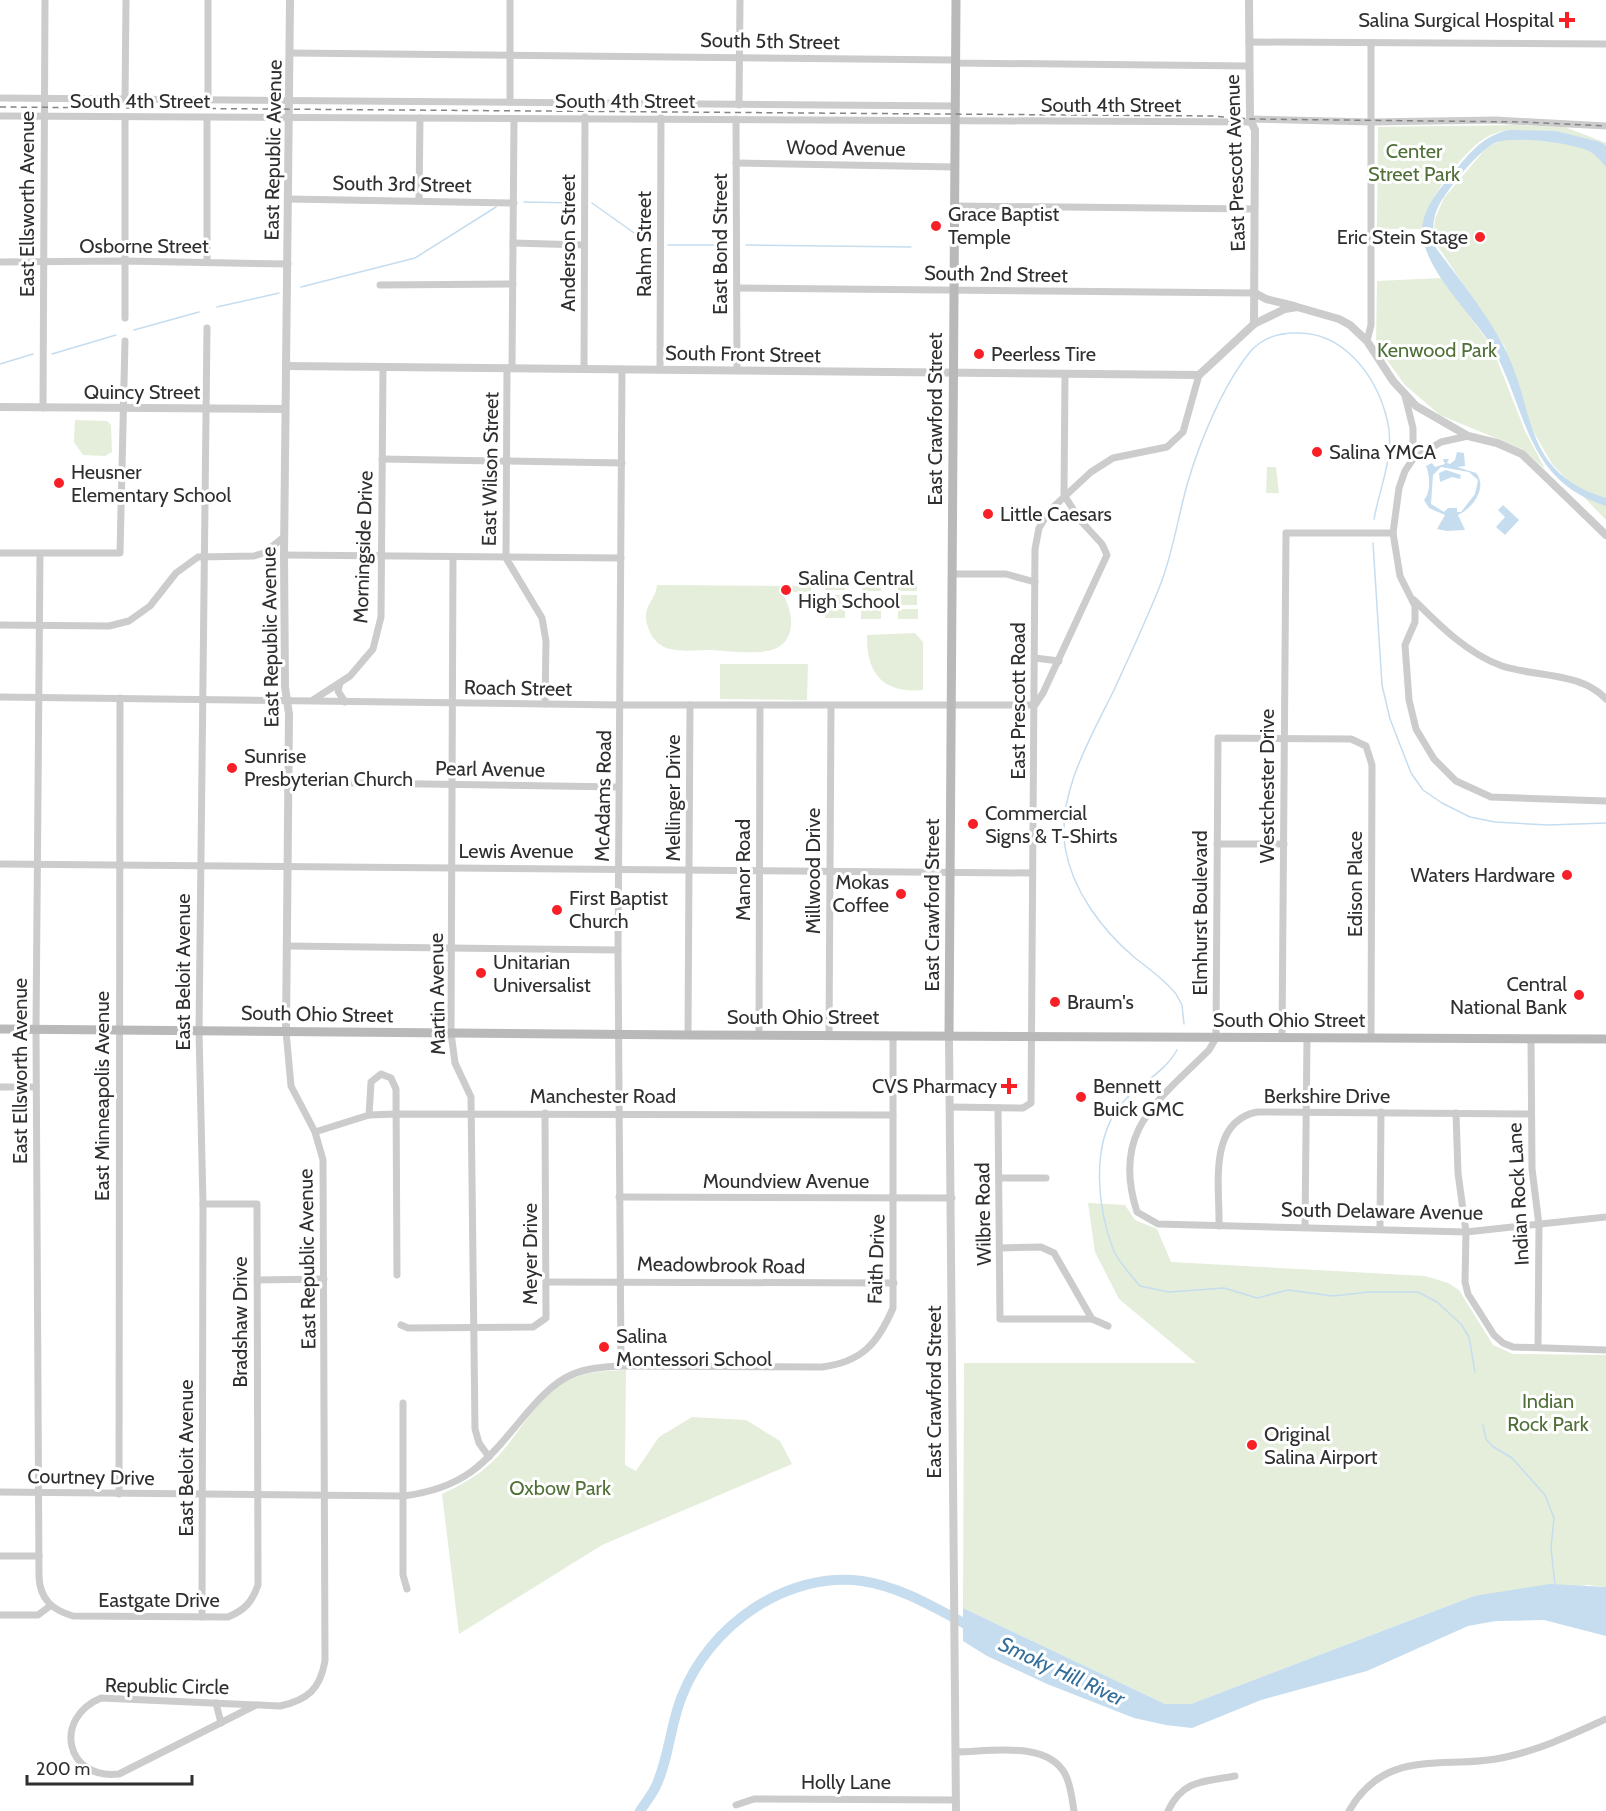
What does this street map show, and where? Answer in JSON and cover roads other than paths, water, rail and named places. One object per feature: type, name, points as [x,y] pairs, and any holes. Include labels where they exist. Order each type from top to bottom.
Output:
[{"type":"main road","name":"East Crawford Street","points":[[949,1036],[956,0]]},
{"type":"main road","name":"South Ohio Street","points":[[0,1029],[1606,1039]]},
{"type":"street","name":"East Ellsworth Avenue","points":[[43,408],[45,0]]},
{"type":"street","points":[[125,100],[126,0]]},
{"type":"street","points":[[208,0],[208,100]]},
{"type":"street","name":"East Republic Avenue","points":[[290,0],[284,537],[288,782],[286,1031],[291,1086],[315,1132],[323,1160],[325,1661]]},
{"type":"street","points":[[510,0],[510,102]]},
{"type":"street","points":[[739,105],[740,0]]},
{"type":"street","name":"East Prescott Avenue","points":[[1249,0],[1250,121],[1255,130],[1254,324]]},
{"type":"street","points":[[1249,42],[1606,44]]},
{"type":"street","points":[[1367,341],[1371,325],[1371,43]]},
{"type":"street","name":"South 5th Street","points":[[291,53],[739,57],[953,60],[956,63],[1249,66]]},
{"type":"street","name":"South 4th Street","points":[[0,98],[956,106]]},
{"type":"street","name":"South 4th Street","points":[[0,116],[514,120],[525,117],[585,117],[1371,122],[1495,120],[1606,126]]},
{"type":"street","points":[[125,117],[125,318]]},
{"type":"street","name":"Anderson Street","points":[[584,369],[585,117]]},
{"type":"street","points":[[207,118],[207,262]]},
{"type":"street","points":[[419,200],[420,118]]},
{"type":"street","name":"Rahm Street","points":[[660,370],[661,118]]},
{"type":"street","name":"East Bond Street","points":[[736,118],[737,370]]},
{"type":"street","name":"East Wilson Street","points":[[514,120],[513,284],[506,558],[542,618],[546,641],[544,704]]},
{"type":"street","name":"Wood Avenue","points":[[736,163],[955,167]]},
{"type":"street","name":"South 3rd Street","points":[[289,199],[513,203]]},
{"type":"street","points":[[955,206],[1254,209]]},
{"type":"street","points":[[513,243],[584,245]]},
{"type":"street","name":"Osborne Street","points":[[0,262],[124,261],[288,264]]},
{"type":"street","points":[[380,285],[513,284]]},
{"type":"street","name":"South 2nd Street","points":[[737,288],[1255,293]]},
{"type":"street","points":[[1255,293],[1266,299],[1345,322],[1367,341],[1405,396],[1427,414],[1468,436],[1497,443],[1521,454],[1606,535]]},
{"type":"street","points":[[1199,375],[1254,324],[1280,311],[1298,307]]},
{"type":"street","name":"East Beloit Avenue","points":[[202,1617],[203,1203],[199,1030],[207,328]]},
{"type":"street","points":[[0,553],[120,553],[125,341]]},
{"type":"street","name":"South Front Street","points":[[286,366],[1065,376],[1199,375]]},
{"type":"street","name":"Morningside Drive","points":[[314,700],[350,676],[373,649],[381,617],[383,367]]},
{"type":"street","name":"McAdams Road","points":[[621,1366],[618,787],[621,705],[622,369]]},
{"type":"street","name":"East Prescott Road","points":[[998,1108],[1023,1108],[1031,1103],[1035,549],[1039,528],[1050,510],[1064,495],[1113,458],[1167,447],[1183,432],[1199,375]]},
{"type":"street","points":[[1035,705],[1059,661],[1107,555],[1102,544],[1080,520],[1064,495],[1065,376]]},
{"type":"street","points":[[1405,396],[1413,428],[1413,459]]},
{"type":"street","name":"Quincy Street","points":[[0,407],[124,410],[285,409]]},
{"type":"street","points":[[1468,436],[1440,442],[1413,459],[1405,471],[1399,488],[1393,533],[1400,576],[1415,606],[1415,622],[1405,645],[1409,700],[1416,729],[1434,759],[1456,781],[1491,797],[1606,801]]},
{"type":"street","points":[[382,459],[622,463]]},
{"type":"street","name":"Westchester Drive","points":[[1282,1038],[1286,533],[1393,533]]},
{"type":"street","points":[[0,626],[109,626],[129,621],[150,606],[176,573],[198,557],[254,556],[264,553],[284,537]]},
{"type":"street","name":"East Ellsworth Avenue","points":[[40,554],[36,1029],[39,1587],[50,1606]]},
{"type":"street","points":[[284,555],[621,558]]},
{"type":"street","name":"Martin Avenue","points":[[453,557],[452,1033],[455,1063],[471,1097],[474,1429],[479,1443],[489,1457]]},
{"type":"street","points":[[952,574],[1006,574],[1035,582]]},
{"type":"street","points":[[1412,598],[1465,645],[1500,665],[1539,675],[1575,680],[1598,690],[1606,699]]},
{"type":"street","points":[[1415,622],[1428,614]]},
{"type":"street","points":[[1035,658],[1059,661]]},
{"type":"street","points":[[340,683],[340,698],[345,702]]},
{"type":"street","name":"Roach Street","points":[[0,697],[314,700],[454,704],[951,707],[1035,705]]},
{"type":"street","name":"East Minneapolis Avenue","points":[[119,1494],[120,698]]},
{"type":"street","name":"Mellinger Drive","points":[[688,1035],[690,705]]},
{"type":"street","name":"Manor Road","points":[[759,1035],[760,706]]},
{"type":"street","name":"Millwood Drive","points":[[829,1035],[831,706]]},
{"type":"street","name":"Elmhurst Boulevard","points":[[1216,1038],[1218,738],[1284,739]]},
{"type":"street","name":"Edison Place","points":[[1284,739],[1352,739],[1366,746],[1372,765],[1371,1038]]},
{"type":"street","name":"Pearl Avenue","points":[[288,782],[618,787]]},
{"type":"street","points":[[1217,844],[1284,844]]},
{"type":"street","name":"Lewis Avenue","points":[[0,864],[760,871],[950,870],[1032,873]]},
{"type":"street","points":[[287,946],[618,950]]},
{"type":"street","name":"Faith Drive","points":[[325,1496],[403,1496],[432,1492],[462,1480],[489,1457],[542,1395],[570,1375],[595,1368],[621,1366],[822,1367],[838,1365],[859,1356],[883,1332],[893,1308],[893,1036]]},
{"type":"street","name":"East Crawford Street","points":[[949,1036],[956,1811]]},
{"type":"street","name":"South Delaware Avenue","points":[[1216,1038],[1209,1050],[1146,1113],[1133,1142],[1130,1188],[1137,1212],[1158,1224],[1466,1232],[1606,1217]]},
{"type":"street","points":[[1305,1227],[1307,1038]]},
{"type":"street","name":"Indian Rock Lane","points":[[1531,1039],[1532,1169],[1539,1225],[1538,1347]]},
{"type":"street","points":[[369,1115],[369,1086],[375,1077],[381,1074],[391,1078],[395,1082],[396,1114],[397,1275]]},
{"type":"street","points":[[0,1087],[36,1087]]},
{"type":"street","points":[[950,1107],[998,1108]]},
{"type":"street","name":"Wilbre Road","points":[[998,1108],[1000,1319],[1092,1318]]},
{"type":"street","name":"Manchester Road","points":[[315,1132],[369,1115],[396,1114],[619,1112],[893,1114]]},
{"type":"street","name":"Berkshire Drive","points":[[1219,1226],[1220,1149],[1226,1132],[1247,1114],[1305,1112],[1530,1114]]},
{"type":"street","points":[[1380,1228],[1381,1112]]},
{"type":"street","name":"Meyer Drive","points":[[401,1325],[408,1328],[533,1327],[542,1323],[547,1313],[545,1113]]},
{"type":"street","points":[[1456,1113],[1458,1173],[1466,1232],[1465,1282],[1468,1293],[1494,1335],[1503,1343],[1513,1347],[1606,1350]]},
{"type":"street","points":[[999,1178],[1046,1178]]},
{"type":"street","name":"Moundview Avenue","points":[[619,1197],[952,1198]]},
{"type":"street","name":"Bradshaw Drive","points":[[203,1203],[257,1203],[258,1495]]},
{"type":"street","points":[[1000,1248],[1041,1247],[1054,1253],[1092,1318],[1108,1326]]},
{"type":"street","points":[[256,1280],[324,1279]]},
{"type":"street","name":"Meadowbrook Road","points":[[547,1282],[894,1283]]},
{"type":"street","points":[[403,1403],[403,1575],[407,1589]]},
{"type":"street","name":"Courtney Drive","points":[[0,1492],[325,1496]]},
{"type":"street","name":"Eastgate Drive","points":[[50,1606],[73,1616],[228,1617],[240,1612],[252,1601],[258,1585],[258,1495]]},
{"type":"street","points":[[0,1556],[39,1556]]},
{"type":"street","points":[[0,1615],[38,1615],[50,1606]]},
{"type":"street","name":"Republic Circle","points":[[256,1706],[128,1770],[106,1776],[93,1773],[81,1764],[74,1754],[71,1740],[72,1725],[78,1713],[89,1703],[101,1698],[256,1706],[296,1702],[310,1694],[321,1680],[325,1661]]},
{"type":"street","points":[[216,1703],[221,1723]]},
{"type":"street","points":[[1349,1811],[1369,1784],[1404,1766],[1503,1758],[1542,1748],[1606,1719]]},
{"type":"street","points":[[956,1752],[1030,1752],[1049,1757],[1067,1776],[1074,1811]]},
{"type":"street","points":[[1168,1811],[1175,1797],[1187,1785],[1235,1776]]},
{"type":"street","name":"Holly Lane","points":[[736,1804],[754,1800],[956,1800]]},
{"type":"water","points":[[1509,130],[1556,131],[1600,142],[1606,146],[1606,167],[1589,151],[1570,145],[1530,140],[1497,142],[1473,161],[1438,207],[1433,227],[1436,248],[1481,308],[1504,347],[1514,370],[1535,436],[1545,455],[1558,472],[1578,486],[1606,498],[1606,506],[1579,494],[1559,479],[1543,461],[1492,347],[1446,286],[1426,251],[1422,234],[1424,218],[1436,194],[1477,146],[1491,136]]},
{"type":"water","points":[[1457,452],[1464,453],[1465,466],[1457,467],[1476,473],[1479,479],[1480,491],[1469,507],[1458,515],[1465,530],[1447,531],[1437,529],[1445,515],[1429,508],[1424,500],[1428,493],[1429,483],[1426,466],[1432,463],[1435,467],[1445,464],[1443,459],[1449,459],[1447,463],[1450,464],[1455,460]],"holes":[[[1441,467],[1469,472],[1478,480],[1475,494],[1461,512],[1457,512],[1457,508],[1448,508],[1444,512],[1431,504],[1433,475]]]},
{"type":"water","points":[[1446,470],[1461,475],[1460,479],[1452,477],[1440,482],[1439,473]]},
{"type":"water","points":[[1503,505],[1519,520],[1505,535],[1496,527],[1505,517],[1498,510]]},
{"type":"water","points":[[1550,1584],[1606,1587],[1606,1636],[1544,1620],[1496,1621],[1468,1626],[1367,1671],[1261,1700],[1192,1728],[1134,1718],[1047,1684],[987,1656],[963,1641],[963,1608],[1165,1704],[1191,1704],[1474,1596]]},
{"type":"waterway","points":[[524,202],[576,203]]},
{"type":"waterway","points":[[592,203],[651,245]]},
{"type":"waterway","points":[[301,287],[415,258],[496,207]]},
{"type":"waterway","points":[[668,245],[729,245]]},
{"type":"waterway","points":[[746,245],[911,247]]},
{"type":"waterway","points":[[217,307],[279,293]]},
{"type":"waterway","points":[[134,330],[199,312]]},
{"type":"waterway","points":[[1184,1024],[1182,1005],[1176,994],[1122,946],[1100,922],[1081,894],[1065,847],[1066,806],[1086,746],[1126,664],[1161,583],[1187,485],[1205,433],[1230,381],[1250,352],[1260,343],[1282,334],[1312,334],[1328,339],[1342,348],[1366,372],[1382,403],[1387,419],[1390,444],[1374,519]]},
{"type":"waterway","points":[[52,354],[116,335]]},
{"type":"waterway","points":[[0,364],[33,354]]},
{"type":"waterway","points":[[1373,543],[1382,685],[1390,719],[1411,773],[1423,790],[1442,803],[1470,817],[1495,822],[1548,825],[1606,823]]},
{"type":"waterway","points":[[1177,1050],[1171,1059],[1130,1095],[1116,1111],[1108,1126],[1100,1161],[1101,1198],[1113,1249],[1125,1269],[1140,1286],[1169,1292],[1224,1288],[1257,1298],[1288,1290],[1333,1296],[1369,1292],[1418,1292],[1437,1302],[1461,1324],[1469,1337],[1475,1372]]},
{"type":"waterway","points":[[1483,1425],[1486,1439],[1492,1446],[1512,1458],[1545,1495],[1554,1518],[1551,1548],[1555,1585]]},
{"type":"waterway","name":"Smoky Hill River","points":[[640,1811],[660,1777],[678,1707],[694,1671],[711,1647],[731,1626],[754,1609],[779,1595],[806,1585],[834,1580],[862,1581],[907,1594],[975,1629]]},
{"type":"railway","points":[[0,107],[1212,116],[1250,119],[1525,122],[1606,126]]},
{"type":"place","name":"Salina Surgical Hospital","points":[[1567,20]]},
{"type":"place","name":"Grace Baptist Temple","points":[[936,226]]},
{"type":"place","name":"Eric Stein Stage","points":[[1480,237]]},
{"type":"place","name":"Peerless Tire","points":[[979,354]]},
{"type":"place","name":"Salina YMCA","points":[[1317,452]]},
{"type":"place","name":"Heusner Elementary School","points":[[59,483]]},
{"type":"place","name":"Little Caesars","points":[[988,514]]},
{"type":"place","name":"Salina Central High School","points":[[786,590]]},
{"type":"place","name":"Sunrise Presbyterian Church","points":[[232,768]]},
{"type":"place","name":"Commercial Signs & T-Shirts","points":[[973,824]]},
{"type":"place","name":"Waters Hardware","points":[[1567,875]]},
{"type":"place","name":"Mokas Coffee","points":[[901,894]]},
{"type":"place","name":"First Baptist Church","points":[[557,910]]},
{"type":"place","name":"Unitarian Universalist","points":[[481,973]]},
{"type":"place","name":"Central National Bank","points":[[1579,995]]},
{"type":"place","name":"Braum's","points":[[1055,1002]]},
{"type":"place","name":"CVS Pharmacy","points":[[1009,1086]]},
{"type":"place","name":"Bennett Buick GMC","points":[[1081,1097]]},
{"type":"place","name":"Salina Montessori School","points":[[604,1347]]},
{"type":"place","name":"Original Salina Airport","points":[[1252,1445]]},
{"type":"park label","name":"Center Street Park","points":[[1414,162]]},
{"type":"park label","name":"Kenwood Park","points":[[1437,350]]},
{"type":"park label","name":"Indian Rock Park","points":[[1548,1412]]},
{"type":"park label","name":"Oxbow Park","points":[[560,1488]]}]
